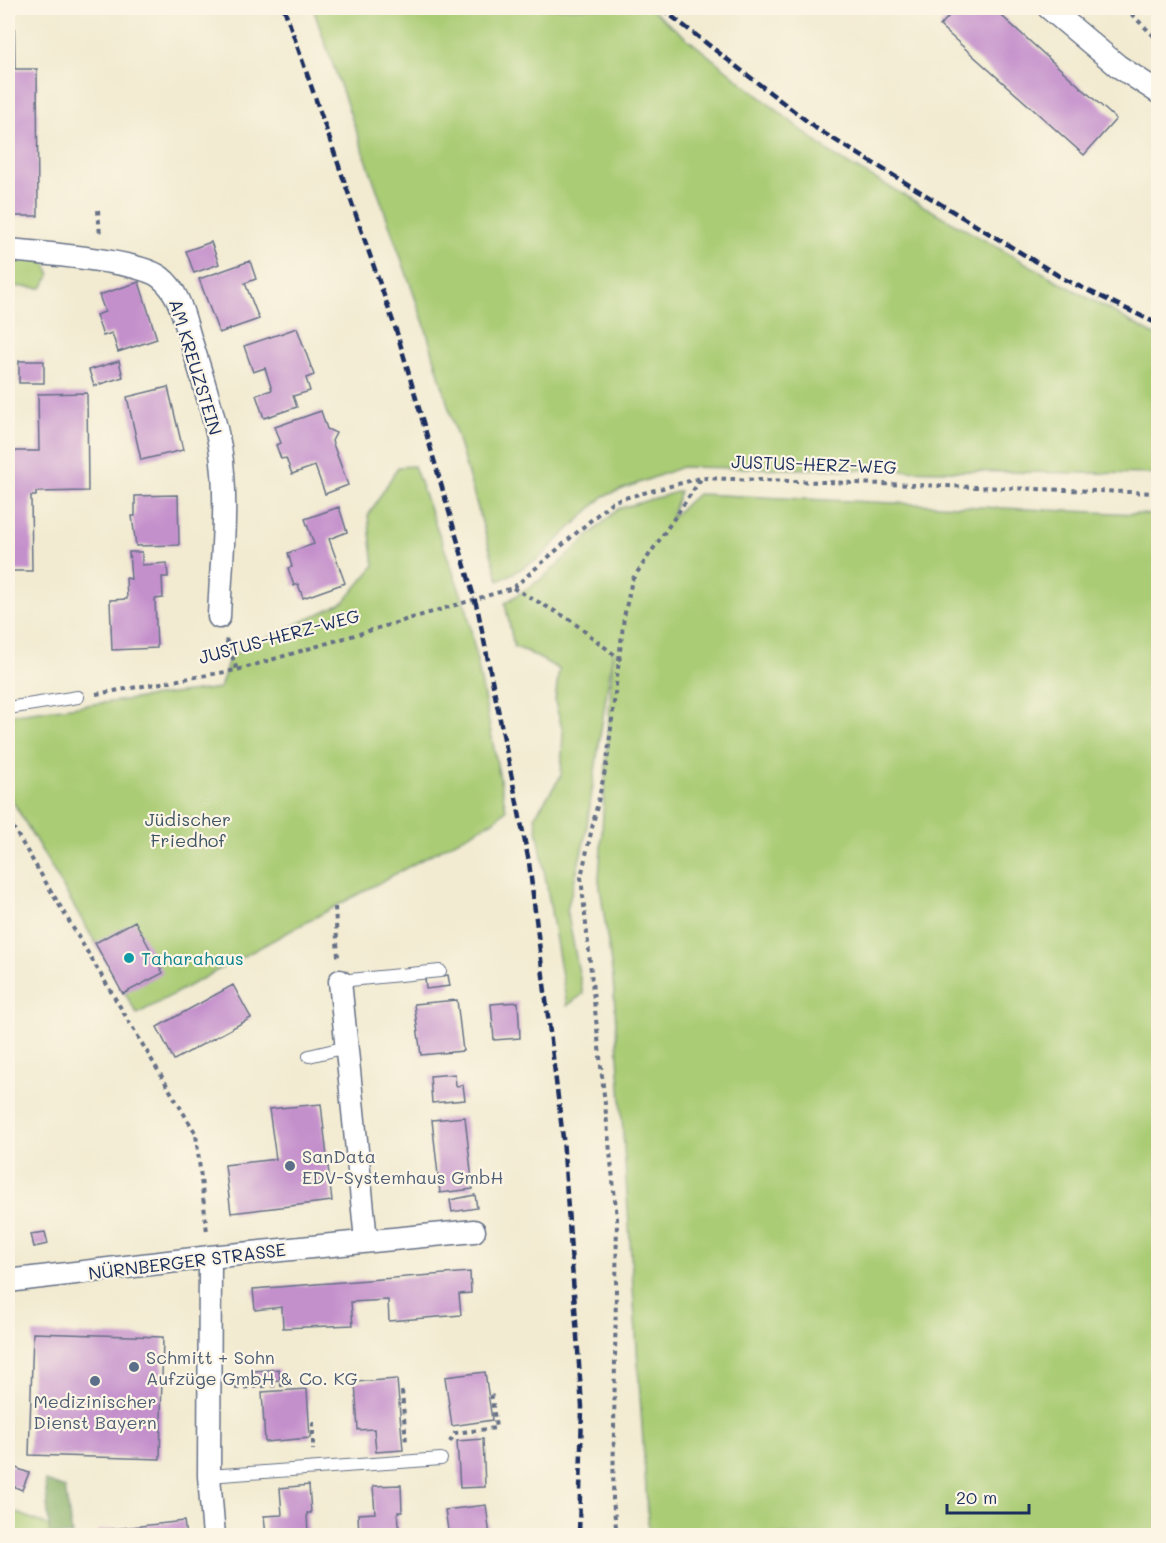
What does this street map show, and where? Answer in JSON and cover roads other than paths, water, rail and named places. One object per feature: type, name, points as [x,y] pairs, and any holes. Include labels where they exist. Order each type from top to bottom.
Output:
[{"type":"street","points":[[1049,8],[1118,66],[1158,92]]},
{"type":"street","name":"AM KREUZSTEIN","points":[[8,250],[67,255],[146,270],[160,276],[177,295],[210,405],[220,449],[224,498],[219,617]]},
{"type":"street","points":[[340,981],[366,1240]]},
{"type":"street","name":"NÜRNBERGER STRASSE","points":[[8,1281],[366,1240],[474,1231]]},
{"type":"street","points":[[210,1257],[209,1476],[214,1536]]},
{"type":"lane","points":[[8,708],[78,697]]},
{"type":"lane","points":[[340,981],[440,971]]},
{"type":"lane","points":[[309,1056],[347,1047]]},
{"type":"lane","points":[[209,1476],[441,1459]]},
{"type":"railway","points":[[284,8],[397,333],[478,611],[529,862],[563,1138],[582,1407],[579,1536]]},
{"type":"railway","points":[[661,8],[817,129],[1064,279],[1158,324]]},
{"type":"place","name":"Taharahaus","points":[[129,958]]},
{"type":"place","name":"SanData EDV-Systemhaus GmbH","points":[[290,1166]]},
{"type":"place","name":"Schmitt + Sohn Aufzüge GmbH & Co. KG","points":[[134,1367]]},
{"type":"place","name":"Medizinischer Dienst Bayern","points":[[95,1381]]},
{"type":"park label","name":"Jüdischer Friedhof","points":[[188,829]]}]
